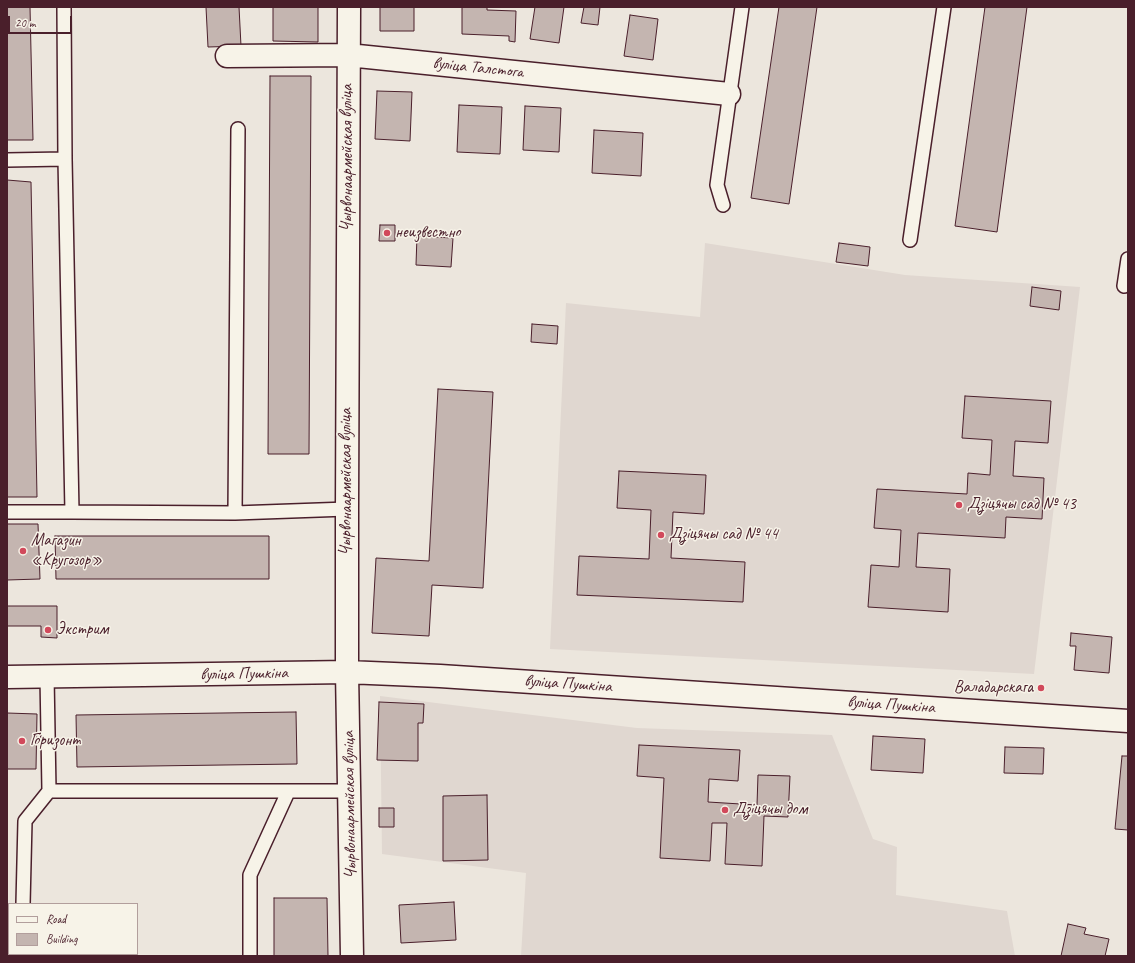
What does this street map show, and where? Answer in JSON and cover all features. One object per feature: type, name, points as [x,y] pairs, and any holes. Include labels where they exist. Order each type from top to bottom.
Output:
[{"type":"street","name":"Чырвонаармейская вуліца","points":[[349,7],[346,509],[352,956]]},
{"type":"street","name":"вуліца Талстога","points":[[227,56],[348,55],[729,94]]},
{"type":"street","name":"вуліца Пушкіна","points":[[7,677],[347,672],[440,676],[1128,721]]},
{"type":"lane","points":[[64,7],[65,159],[72,512]]},
{"type":"lane","points":[[724,205],[718,185],[729,94],[742,7]]},
{"type":"lane","points":[[910,240],[944,7]]},
{"type":"lane","points":[[235,513],[238,129]]},
{"type":"lane","points":[[7,160],[65,159]]},
{"type":"lane","points":[[1124,286],[1128,259]]},
{"type":"lane","points":[[7,512],[235,513],[346,509]]},
{"type":"lane","points":[[24,903],[25,821],[49,791],[47,676]]},
{"type":"lane","points":[[49,791],[350,791]]},
{"type":"lane","points":[[250,956],[250,875],[288,792]]},
{"type":"shaded area","points":[[705,243],[905,275],[1080,287],[1034,674],[550,649],[566,303],[700,317]]},
{"type":"shaded area","points":[[380,696],[637,728],[832,735],[873,839],[897,847],[896,895],[1007,911],[1015,956],[521,956],[526,873],[382,854]]},
{"type":"building","points":[[7,7],[30,7],[33,140],[7,140]]},
{"type":"building","points":[[206,7],[239,7],[241,46],[208,47]]},
{"type":"building","points":[[273,7],[318,7],[318,42],[273,41]]},
{"type":"building","points":[[380,7],[414,7],[414,31],[380,31]]},
{"type":"building","points":[[462,7],[487,7],[487,10],[516,11],[515,42],[509,41],[509,36],[462,34]]},
{"type":"building","points":[[535,7],[564,7],[559,43],[530,39]]},
{"type":"building","points":[[584,7],[600,7],[598,25],[581,23]]},
{"type":"building","points":[[779,7],[817,7],[789,204],[751,198]]},
{"type":"building","points":[[985,7],[1027,7],[997,232],[955,226]]},
{"type":"building","points":[[630,15],[658,19],[653,60],[624,56]]},
{"type":"building","points":[[270,76],[311,76],[309,454],[268,454]]},
{"type":"building","points":[[377,91],[412,92],[410,141],[375,139]]},
{"type":"building","points":[[459,105],[502,107],[500,154],[457,152]]},
{"type":"building","points":[[525,106],[561,108],[559,152],[523,150]]},
{"type":"building","points":[[594,130],[643,133],[641,176],[592,173]]},
{"type":"building","points":[[7,180],[31,182],[37,497],[7,497]]},
{"type":"building","name":"неизвестно","points":[[380,225],[395,225],[395,241],[379,241]]},
{"type":"building","points":[[417,236],[453,238],[451,267],[416,265]]},
{"type":"building","points":[[839,243],[870,247],[868,266],[836,262]]},
{"type":"building","points":[[1032,287],[1061,291],[1059,310],[1030,306]]},
{"type":"building","points":[[532,324],[558,326],[557,344],[531,342]]},
{"type":"building","points":[[438,389],[493,392],[483,588],[432,585],[429,636],[372,633],[376,558],[429,561]]},
{"type":"building","name":"Дзіцячы сад № 43","points":[[965,396],[1051,401],[1048,443],[1015,441],[1013,476],[1044,478],[1042,519],[1006,517],[1005,538],[918,533],[916,567],[950,569],[948,612],[868,607],[871,565],[899,567],[901,530],[874,528],[877,489],[967,494],[968,473],[990,475],[992,440],[962,438]]},
{"type":"building","name":"Дзіцячы сад № 44","points":[[619,471],[706,475],[704,514],[673,512],[671,558],[745,562],[743,602],[577,595],[579,556],[649,559],[651,510],[617,508]]},
{"type":"building","name":"Магазин «Кругозор»","points":[[7,524],[38,524],[40,579],[7,580]]},
{"type":"building","points":[[55,536],[269,536],[269,579],[56,579]]},
{"type":"building","points":[[7,606],[57,606],[57,638],[41,637],[41,626],[7,626]]},
{"type":"building","points":[[1071,633],[1112,637],[1109,673],[1074,670],[1076,646],[1070,646]]},
{"type":"building","points":[[379,702],[424,704],[423,723],[418,723],[418,761],[377,760]]},
{"type":"building","points":[[296,712],[297,764],[77,767],[76,715]]},
{"type":"building","name":"Горизонт","points":[[7,713],[37,714],[36,769],[7,769]]},
{"type":"building","points":[[873,736],[925,739],[923,773],[871,770]]},
{"type":"building","name":"Дзіцячы дом","points":[[639,745],[740,750],[738,781],[709,779],[708,802],[757,805],[758,775],[790,776],[788,817],[764,816],[762,866],[725,864],[727,823],[712,823],[710,861],[660,858],[664,778],[637,776]]},
{"type":"building","points":[[1005,747],[1044,748],[1043,774],[1004,773]]},
{"type":"building","points":[[1122,756],[1128,756],[1128,830],[1115,829]]},
{"type":"building","points":[[487,795],[488,860],[443,861],[443,796]]},
{"type":"building","points":[[379,808],[394,808],[394,827],[379,827]]},
{"type":"building","points":[[274,898],[327,898],[328,956],[274,956]]},
{"type":"building","points":[[454,902],[456,940],[401,943],[399,905]]},
{"type":"building","points":[[1068,924],[1086,928],[1084,934],[1109,939],[1105,956],[1061,956]]},
{"type":"building","points":[[98,955],[127,955],[127,956]]},
{"type":"place","name":"неизвестно","points":[[387,233]]},
{"type":"place","name":"Дзіцячы сад № 43","points":[[959,505]]},
{"type":"place","name":"Дзіцячы сад № 44","points":[[661,535]]},
{"type":"place","name":"Магазин «Кругозор»","points":[[23,551]]},
{"type":"place","name":"Экстрим","points":[[48,630]]},
{"type":"place","name":"Валадарскага","points":[[1041,688]]},
{"type":"place","name":"Горизонт","points":[[22,741]]},
{"type":"place","name":"Дзіцячы дом","points":[[725,810]]}]
